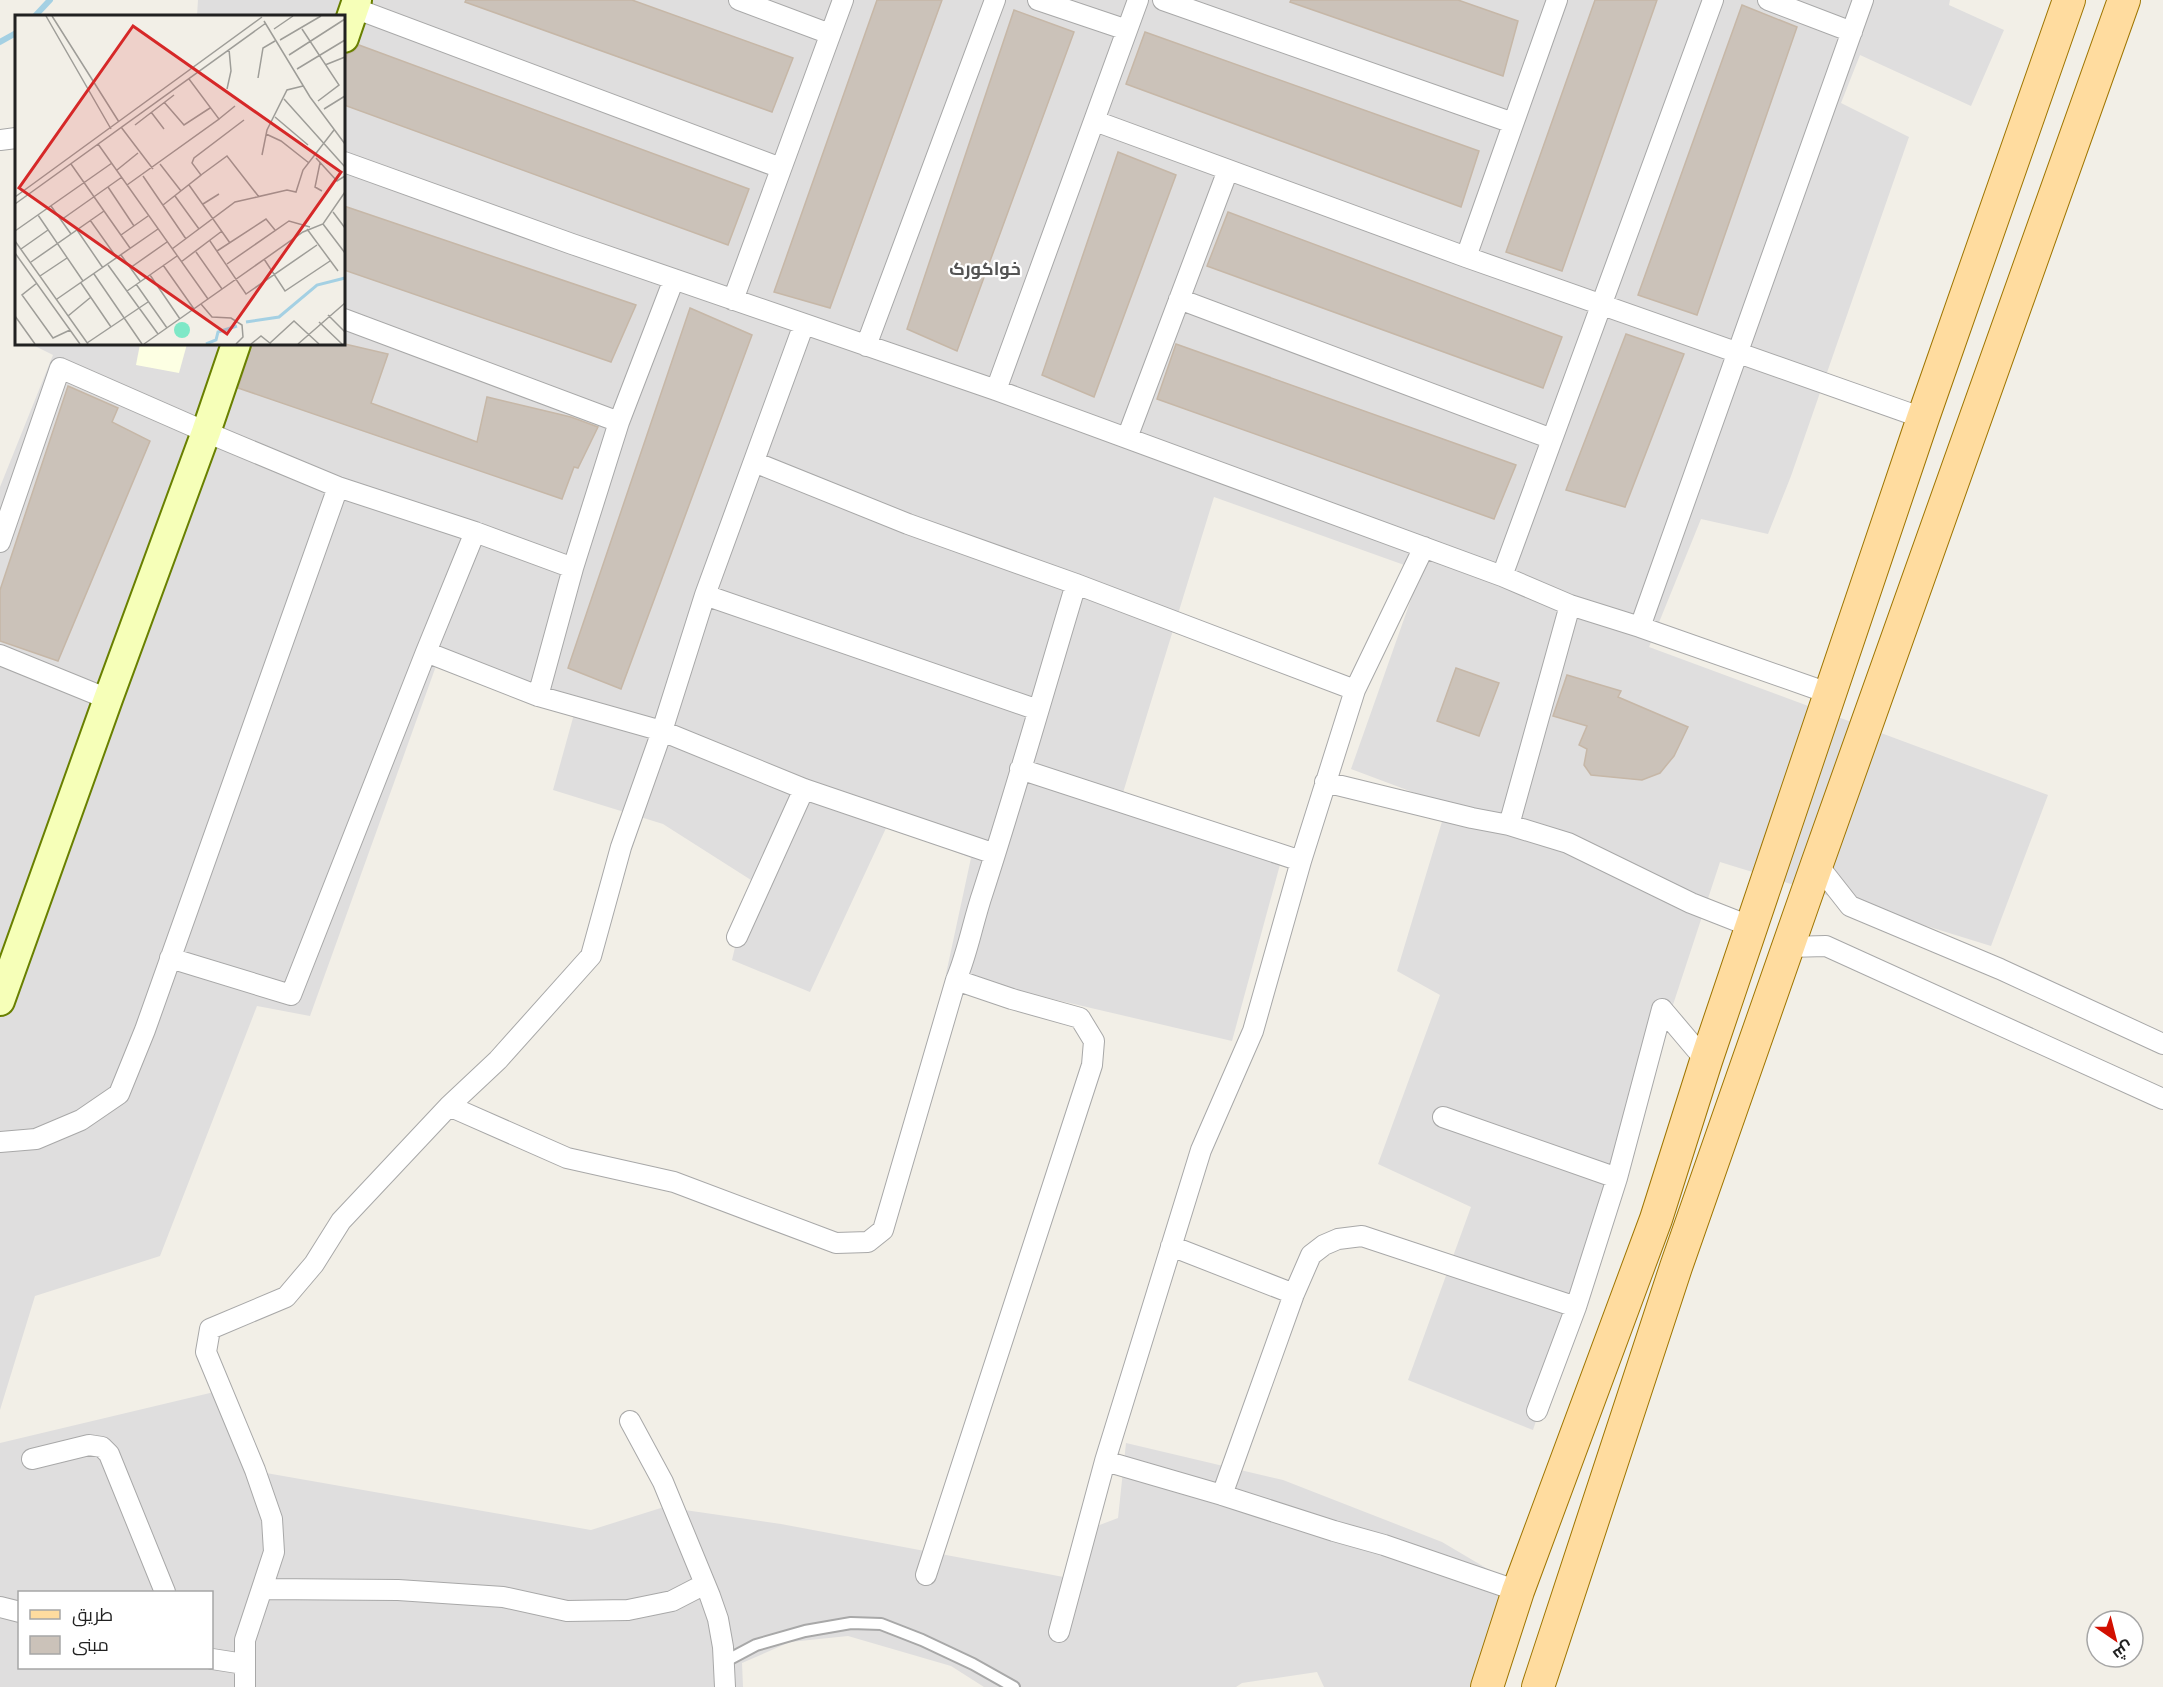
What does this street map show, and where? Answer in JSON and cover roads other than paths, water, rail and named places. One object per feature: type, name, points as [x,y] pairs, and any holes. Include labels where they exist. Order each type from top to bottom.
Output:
[{"type":"main road","points":[[1487,1687],[1518,1591],[1656,1219],[1706,1061],[1923,418],[2069,0]]},
{"type":"main road","points":[[1538,1687],[1676,1267],[2124,0]]},
{"type":"main road","points":[[1948,349],[1994,363]]},
{"type":"main road","points":[[1656,1219],[1662,1257],[1676,1267]]},
{"type":"street","points":[[740,0],[830,34]]},
{"type":"street","points":[[734,300],[843,0]]},
{"type":"street","points":[[866,346],[995,0]]},
{"type":"street","points":[[1038,0],[1127,30]]},
{"type":"street","points":[[996,390],[1138,0]]},
{"type":"street","points":[[1163,0],[1513,123]]},
{"type":"street","points":[[1466,256],[1557,0]]},
{"type":"street","points":[[1502,576],[1713,0]]},
{"type":"street","points":[[1768,0],[1852,32]]},
{"type":"street","points":[[1640,627],[1863,0]]},
{"type":"street","points":[[345,35],[356,4],[781,168]]},
{"type":"street","points":[[1095,121],[1602,305],[1923,418]]},
{"type":"street","points":[[0,140],[15,138]]},
{"type":"street","points":[[345,162],[996,390],[1502,576],[1569,605],[1640,627],[1831,694]]},
{"type":"street","points":[[1127,438],[1228,170]]},
{"type":"street","points":[[538,696],[573,568],[619,422],[674,279]]},
{"type":"street","points":[[1179,299],[1552,439]]},
{"type":"street","points":[[345,319],[619,422]]},
{"type":"street","points":[[245,1687],[245,1640],[273,1552],[272,1519],[255,1470],[206,1352],[210,1329],[286,1297],[314,1264],[340,1221],[449,1106],[498,1060],[591,956],[621,847],[662,731],[705,595],[804,324]]},
{"type":"street","points":[[0,1001],[236,345]]},
{"type":"street","points":[[0,542],[60,368],[338,487],[475,532],[573,568]]},
{"type":"street","points":[[754,462],[908,524],[1077,584],[1355,690]]},
{"type":"street","points":[[0,1142],[36,1139],[81,1120],[119,1094],[145,1030],[338,487]]},
{"type":"street","points":[[170,958],[291,995],[475,532]]},
{"type":"street","points":[[1059,1632],[1105,1461],[1201,1150],[1253,1030],[1301,861],[1355,690],[1424,547]]},
{"type":"street","points":[[449,1106],[567,1158],[674,1182],[836,1243],[868,1242],[883,1230],[972,926],[1077,584]]},
{"type":"street","points":[[705,595],[1038,710]]},
{"type":"street","points":[[1509,825],[1569,605]]},
{"type":"street","points":[[426,652],[538,696],[662,731],[804,789],[995,854]]},
{"type":"street","points":[[0,656],[108,699]]},
{"type":"street","points":[[1020,769],[1301,861]]},
{"type":"street","points":[[1325,782],[1472,819],[1509,825],[1568,843],[1691,903],[1752,927]]},
{"type":"street","points":[[736,936],[804,789]]},
{"type":"street","points":[[1817,864],[1850,906],[2000,969],[2163,1044]]},
{"type":"street","points":[[1788,947],[1826,946],[2163,1099]]},
{"type":"street","points":[[926,1575],[1092,1065],[1094,1041],[1080,1018],[1002,996],[956,980]]},
{"type":"street","points":[[1537,1411],[1576,1307],[1617,1178],[1662,1009],[1706,1061]]},
{"type":"street","points":[[1443,1117],[1617,1178]]},
{"type":"street","points":[[1222,1495],[1294,1294],[1311,1255],[1324,1245],[1338,1239],[1362,1236],[1576,1307]]},
{"type":"street","points":[[1171,1246],[1294,1294]]},
{"type":"street","points":[[630,1421],[663,1482],[718,1618],[725,1687]]},
{"type":"street","points":[[32,1460],[89,1445],[102,1447],[110,1455],[164,1591]]},
{"type":"street","points":[[1105,1461],[1384,1545],[1518,1591]]},
{"type":"street","points":[[262,1589],[398,1590],[491,1596],[567,1611],[628,1610],[672,1600],[705,1584]]},
{"type":"street","points":[[0,1608],[18,1612]]},
{"type":"street","points":[[213,1659],[244,1664]]},
{"type":"lane","points":[[724,1662],[756,1645],[805,1631],[851,1623],[881,1624],[963,1659],[1014,1687]]},
{"type":"waterway","points":[[36,15],[50,0]]},
{"type":"waterway","points":[[0,42],[15,34]]},
{"type":"district","name":"خواکورک","points":[[985,268]]}]
